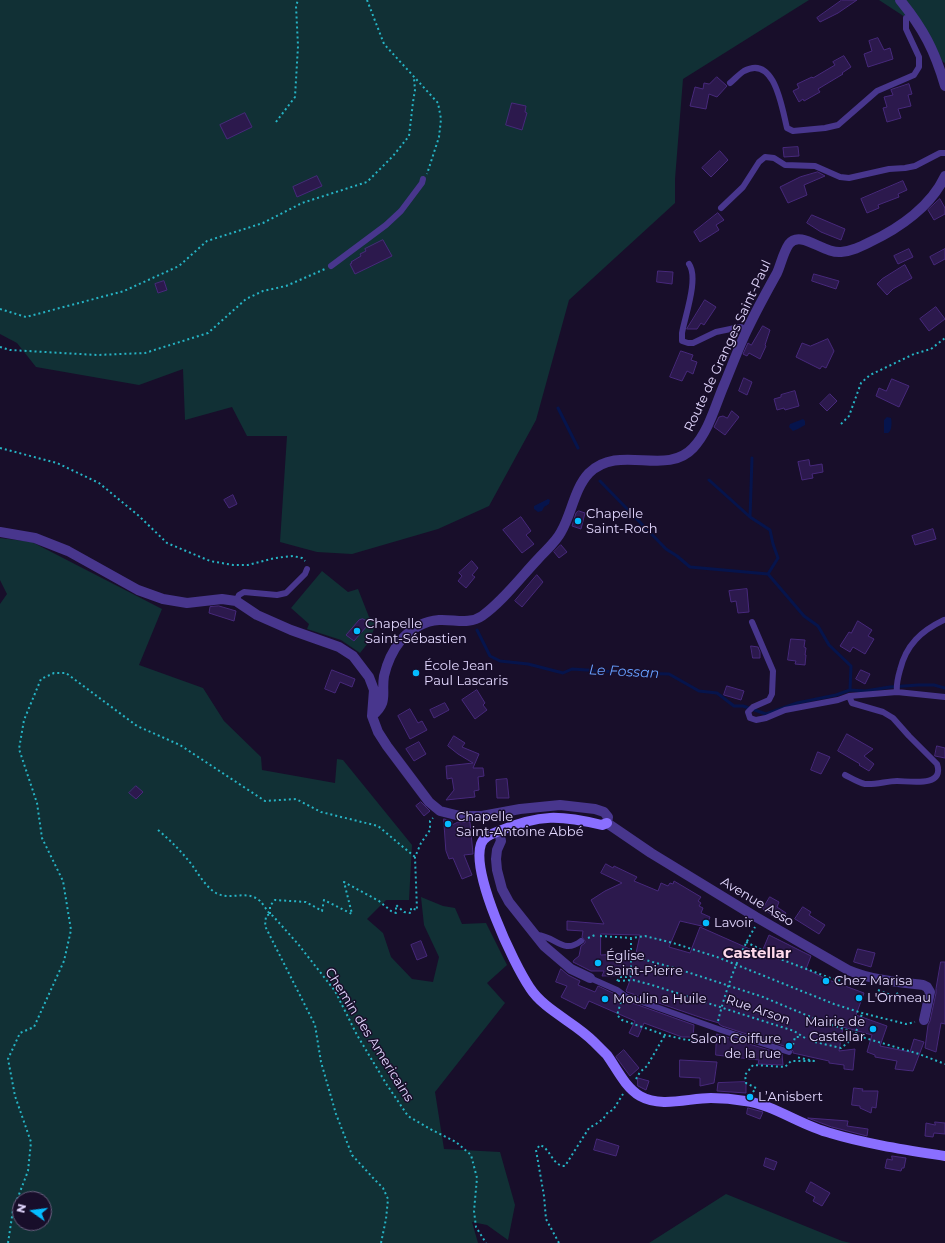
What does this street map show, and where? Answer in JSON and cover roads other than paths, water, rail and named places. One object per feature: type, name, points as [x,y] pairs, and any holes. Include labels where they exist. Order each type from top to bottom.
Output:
[{"type":"street","points":[[900,0],[908,15],[922,28],[938,62],[945,86]]},
{"type":"street","name":"Route de Granges Saint-Paul","points":[[372,716],[381,709],[386,666],[400,641],[410,631],[422,624],[439,620],[465,622],[477,620],[492,608],[560,535],[582,483],[590,472],[602,464],[615,460],[626,459],[666,461],[683,457],[693,448],[704,433],[747,329],[778,270],[790,243],[796,239],[802,238],[827,250],[838,252],[852,251],[884,235],[909,219],[925,204],[942,183],[945,176]]},
{"type":"street","points":[[0,532],[35,538],[68,551],[138,590],[163,599],[187,602],[222,599],[236,601],[257,615],[291,630],[338,647],[353,656],[369,677],[374,690],[372,716]]},
{"type":"street","name":"Avenue Asso","points":[[372,716],[378,732],[387,746],[429,802],[440,811],[460,816],[482,816],[520,809],[560,805],[595,809],[604,812],[608,817],[607,823],[651,853],[756,917],[848,970],[861,976],[923,985],[927,987],[930,992],[924,1020]]},
{"type":"street","points":[[607,823],[602,825],[573,818],[546,817],[515,824],[487,836],[482,843],[480,855],[482,878],[494,914],[507,946],[530,989],[540,999],[588,1036],[606,1055],[630,1088],[647,1099],[656,1101],[712,1098],[747,1101],[830,1133],[945,1156]]},
{"type":"street","points":[[499,831],[501,841],[497,850],[496,859],[502,889],[509,902],[537,935],[544,946],[571,969],[590,978]]},
{"type":"lane","points":[[730,83],[744,71],[758,68],[764,70],[771,76],[778,92],[787,128],[793,131],[825,128],[838,125],[877,91],[914,75],[919,67],[919,57],[906,28],[908,15]]},
{"type":"lane","points":[[721,208],[743,186],[759,162],[765,157],[774,158],[785,165],[816,166],[840,177],[850,178],[889,168],[906,168],[915,166],[940,152],[945,153]]},
{"type":"lane","points":[[331,266],[386,225],[401,211],[422,184],[423,179]]},
{"type":"lane","points":[[689,264],[693,275],[693,280],[682,333],[682,340],[693,344],[716,332],[740,327],[747,329]]},
{"type":"lane","points":[[236,601],[239,595],[244,592],[277,595],[286,593],[305,574],[307,569]]},
{"type":"lane","points":[[897,692],[896,684],[904,656],[908,648],[928,628],[944,620]]},
{"type":"lane","points":[[752,622],[765,657],[773,671],[772,694],[769,700],[753,707],[748,712],[750,718],[756,720],[766,718],[785,710],[838,700],[849,696],[897,692],[945,697]]},
{"type":"lane","points":[[845,776],[865,784],[897,781],[926,782],[933,779],[938,774],[939,770],[937,764],[908,736],[893,718],[883,712],[852,703],[849,696]]},
{"type":"lane","points":[[537,935],[545,935],[566,946],[574,946],[580,941]]},
{"type":"lane","points":[[590,978],[617,990],[625,996],[789,1052]]},
{"type":"waterway","points":[[558,408],[578,448]]},
{"type":"waterway","points":[[750,517],[752,458]]},
{"type":"waterway","points":[[709,480],[750,517],[770,530],[778,558],[768,574]]},
{"type":"waterway","points":[[600,481],[666,549],[690,567],[768,574],[804,616],[818,626],[829,645],[851,666],[850,690]]},
{"type":"waterway","name":"Le Fossan","points":[[477,630],[490,656],[500,661],[528,664],[563,673],[572,669],[669,674],[699,691],[717,693],[734,706],[743,706],[766,714],[797,703],[836,695],[850,690],[865,691],[918,685],[934,685],[945,688]]},
{"type":"place","name":"Chapelle Saint-Roch","points":[[578,521]]},
{"type":"place","name":"Chapelle Saint-Sébastien","points":[[357,631]]},
{"type":"place","name":"École Jean Paul Lascaris","points":[[416,673]]},
{"type":"place","name":"Chapelle Saint-Antoine Abbé","points":[[448,824]]},
{"type":"place","name":"Lavoir","points":[[706,923]]},
{"type":"place","name":"Église Saint-Pierre","points":[[598,963]]},
{"type":"place","name":"Chez Marisa","points":[[826,981]]},
{"type":"place","name":"L'Ormeau","points":[[859,998]]},
{"type":"place","name":"Moulin a Huile","points":[[605,999]]},
{"type":"place","name":"Mairie de Castellar","points":[[873,1029]]},
{"type":"place","name":"Salon Coiffure de la rue","points":[[789,1046]]},
{"type":"place","name":"L’Anisbert","points":[[750,1097]]},
{"type":"district","name":"Castellar","points":[[757,954]]}]
